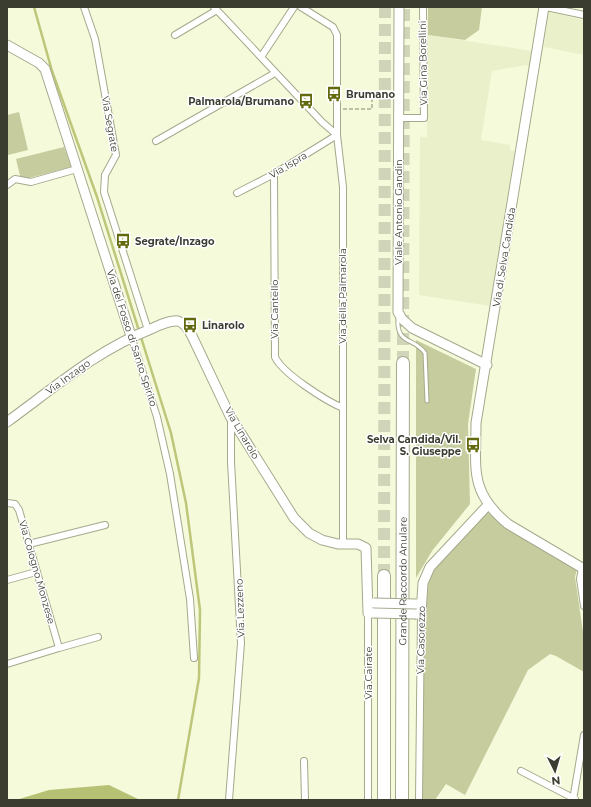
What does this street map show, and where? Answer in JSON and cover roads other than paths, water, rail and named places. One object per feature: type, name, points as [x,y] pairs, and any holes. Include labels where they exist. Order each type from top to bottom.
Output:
[{"type":"highway","name":"Grande Raccordo Anulare","points":[[402,800],[403,363]]},
{"type":"highway","name":"Grande Raccordo Anulare","points":[[384,576],[384,800]]},
{"type":"street","name":"Via Segrate","points":[[84,7],[95,39],[116,155],[105,175],[104,192],[148,330]]},
{"type":"street","points":[[261,57],[294,7]]},
{"type":"street","name":"Via della Palmarola","points":[[301,7],[333,27],[336,31],[338,109],[337,135],[343,187],[344,544]]},
{"type":"street","name":"Viale Antonio Gandin","points":[[399,7],[399,314]]},
{"type":"street","name":"Via Gina Borellini","points":[[398,118],[424,118],[422,7]]},
{"type":"street","points":[[545,7],[584,16]]},
{"type":"street","name":"Via di Selva Candida","points":[[545,7],[476,423],[475,462],[479,487],[488,505],[508,524],[583,569]]},
{"type":"street","points":[[175,36],[216,9],[322,122],[337,135]]},
{"type":"street","name":"Via del Fosso di Santo Spirito","points":[[7,45],[44,68],[157,417],[168,461],[189,594],[194,658]]},
{"type":"street","points":[[156,141],[276,73]]},
{"type":"street","name":"Via Ispra","points":[[237,193],[274,174],[337,135]]},
{"type":"street","points":[[7,185],[15,179],[31,182],[77,169]]},
{"type":"street","name":"Via Cantello","points":[[274,174],[275,357],[284,368],[321,397],[343,408]]},
{"type":"street","points":[[399,314],[404,322],[412,328],[486,365]]},
{"type":"street","name":"Via Linarolo","points":[[131,336],[173,321],[180,322],[185,326],[192,336],[230,416],[281,499],[297,522],[316,537],[329,542],[358,544],[365,547]]},
{"type":"street","name":"Via Inzago","points":[[7,422],[85,365],[131,336]]},
{"type":"street","name":"Via Lezzeno","points":[[229,800],[241,643],[231,462],[230,416]]},
{"type":"street","name":"Via Cologno Monzese","points":[[7,503],[13,503],[18,507],[59,648]]},
{"type":"street","name":"Via Casorezzo","points":[[419,800],[418,604],[424,579],[430,567],[488,505]]},
{"type":"street","points":[[29,544],[105,525]]},
{"type":"street","name":"Via Cairate","points":[[365,547],[367,552],[371,608],[368,800]]},
{"type":"street","points":[[583,569],[580,579],[584,606]]},
{"type":"street","points":[[7,580],[36,572]]},
{"type":"street","points":[[371,608],[418,604]]},
{"type":"street","points":[[371,608],[418,614]]},
{"type":"street","points":[[7,664],[98,637]]},
{"type":"street","points":[[521,770],[574,799],[584,735]]},
{"type":"street","points":[[304,760],[305,800]]},
{"type":"lane","points":[[399,314],[399,332],[425,353],[427,401]]},
{"type":"waterway","points":[[34,7],[52,71],[97,197],[171,433],[186,503],[200,610],[199,678],[178,800]]},
{"type":"tunnel","points":[[384,576],[385,7]]},
{"type":"tunnel","points":[[403,363],[404,7]]},
{"type":"place","name":"Brumano","points":[[334,94]]},
{"type":"place","name":"Palmarola/Brumano","points":[[306,101]]},
{"type":"place","name":"Segrate/Inzago","points":[[123,241]]},
{"type":"place","name":"Linarolo","points":[[190,325]]},
{"type":"place","name":"Selva Candida/Vil. S. Giuseppe","points":[[473,445]]}]
